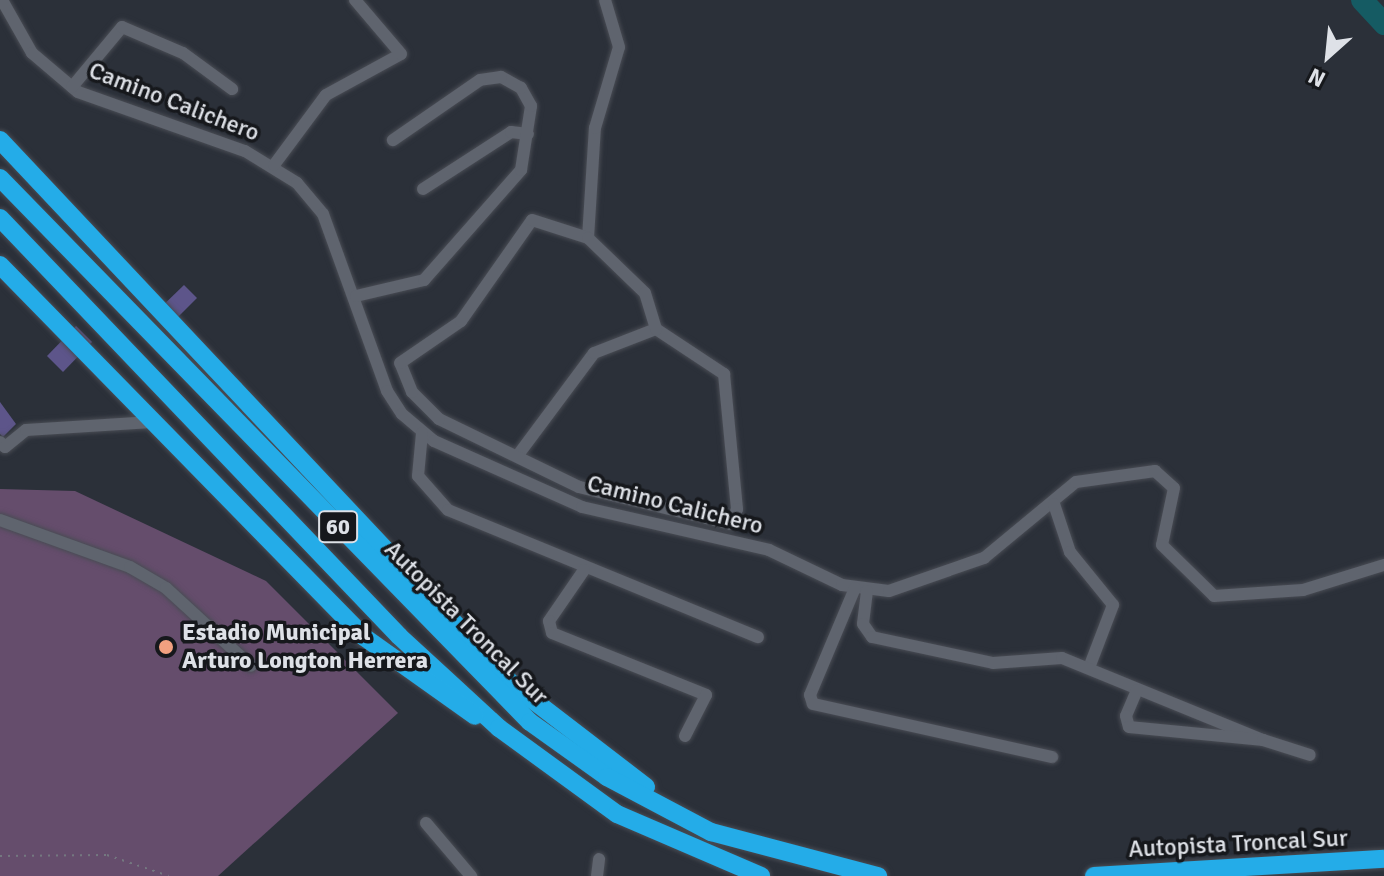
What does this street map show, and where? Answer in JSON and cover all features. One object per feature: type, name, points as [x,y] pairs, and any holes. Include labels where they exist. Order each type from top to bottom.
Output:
[{"type":"highway","points":[[0,140],[512,684],[563,730],[711,832]]},
{"type":"highway","name":"Autopista Troncal Sur","points":[[0,178],[506,701],[607,777],[711,832],[878,876]]},
{"type":"highway","name":"Autopista Troncal Sur","points":[[0,218],[399,636],[499,728],[617,814],[761,876]]},
{"type":"highway","points":[[0,265],[364,637],[448,701],[499,728]]},
{"type":"highway","name":"Autopista Troncal Sur","points":[[1094,876],[1384,859]]},
{"type":"street","name":"Camino Calichero","points":[[2,0],[22,40],[72,87],[274,165],[323,214],[394,403],[422,433],[582,507],[769,550],[861,590],[900,590],[984,558],[1054,504],[1076,482],[1155,471],[1174,488],[1162,545],[1194,583],[1223,598],[1303,590],[1384,565]]},
{"type":"street","points":[[274,165],[326,95],[401,54],[355,0]]},
{"type":"street","points":[[588,238],[595,128],[619,47],[605,0]]},
{"type":"street","points":[[72,87],[122,27],[183,53],[232,89]]},
{"type":"street","points":[[356,296],[424,280],[521,170],[531,106],[521,88],[501,77],[480,80],[393,140]]},
{"type":"street","points":[[423,189],[511,132],[528,134]]},
{"type":"street","points":[[380,371],[400,363],[461,321],[525,224],[588,238],[645,293],[656,329],[724,374],[737,509],[731,524],[579,487],[439,419],[412,392],[400,363]]},
{"type":"street","points":[[518,455],[594,353],[656,329]]},
{"type":"street","points":[[0,442],[5,447],[26,430],[152,422]]},
{"type":"street","points":[[422,433],[418,476],[448,510],[584,570],[758,637]]},
{"type":"street","points":[[1054,504],[1070,552],[1113,605],[1089,668]]},
{"type":"street","points":[[0,520],[142,574],[251,666]]},
{"type":"street","points":[[584,570],[549,621],[552,633],[706,695],[685,736]]},
{"type":"street","points":[[861,590],[863,624],[872,637],[993,663],[1062,658],[1263,740],[1310,755]]},
{"type":"street","points":[[861,590],[810,695],[813,704],[1052,757]]},
{"type":"street","points":[[1137,690],[1126,716],[1129,727],[1263,740]]},
{"type":"street","points":[[426,823],[471,876]]},
{"type":"street","points":[[597,876],[599,859]]},
{"type":"path","points":[[0,856],[107,855],[169,876]]},
{"type":"shaded area","name":"Estadio Municipal Arturo Longton Herrera","points":[[0,489],[75,491],[266,581],[398,713],[218,876],[0,876]]},
{"type":"building","points":[[184,285],[197,298],[167,328],[154,314]]},
{"type":"building","points":[[76,326],[92,342],[63,372],[47,356]]},
{"type":"building","points":[[0,402],[16,424],[3,437],[0,434]]},
{"type":"waterway","points":[[1362,0],[1384,24]]},
{"type":"place","name":"Estadio Municipal Arturo Longton Herrera","points":[[166,647]]}]
